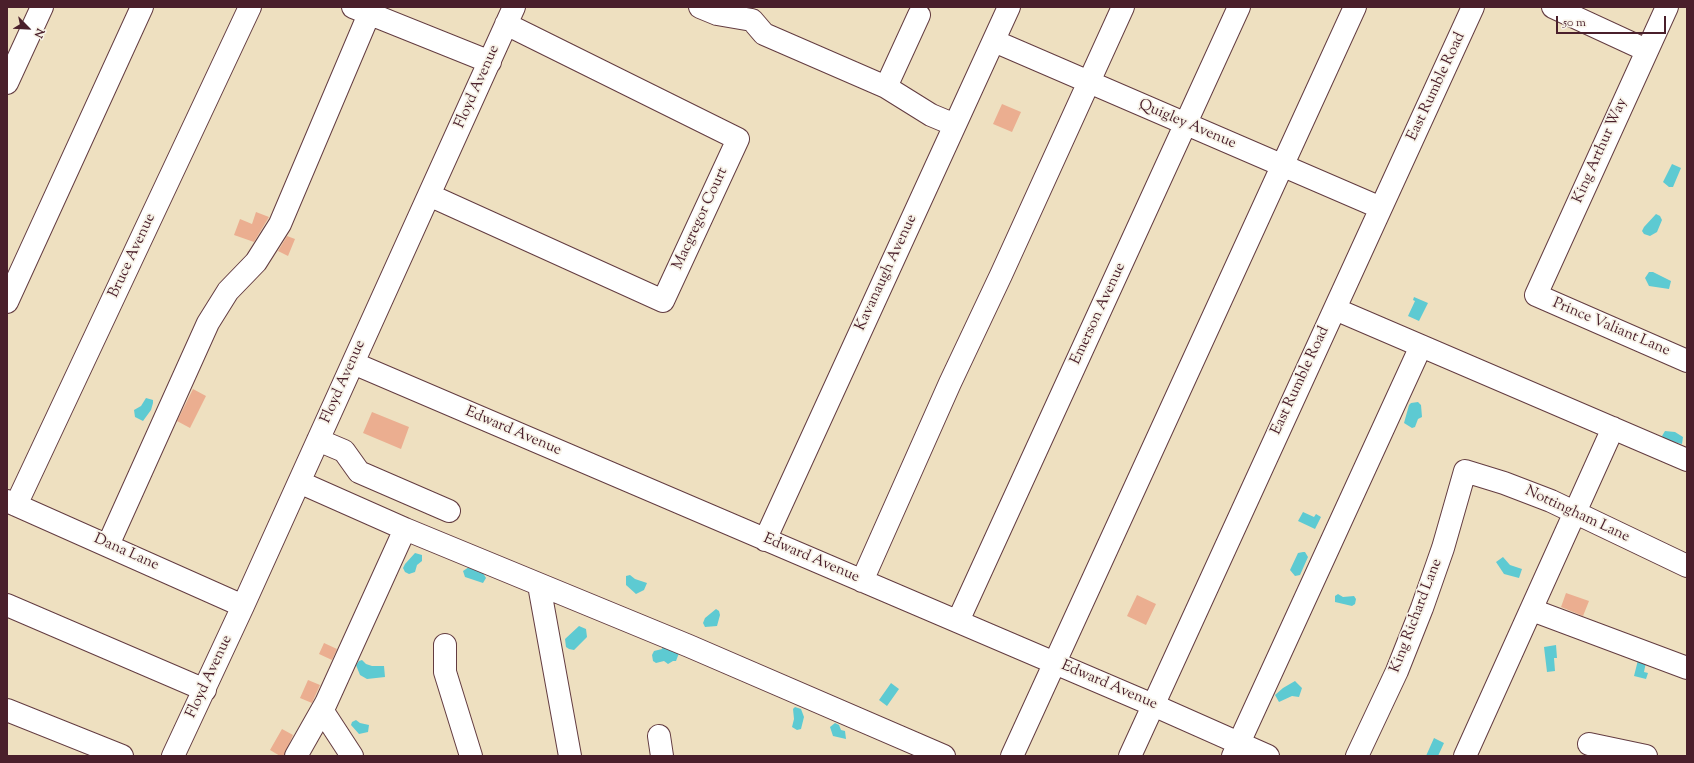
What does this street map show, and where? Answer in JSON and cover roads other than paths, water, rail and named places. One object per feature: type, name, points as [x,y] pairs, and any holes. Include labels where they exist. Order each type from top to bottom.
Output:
[{"type":"street","points":[[7,83],[42,7]]},
{"type":"street","points":[[7,302],[142,7]]},
{"type":"street","name":"Bruce Avenue","points":[[12,503],[250,7]]},
{"type":"street","points":[[700,7],[717,14],[755,13],[764,34],[886,87],[931,115],[955,124]]},
{"type":"street","name":"Kavanaugh Avenue","points":[[766,540],[1009,7]]},
{"type":"street","points":[[862,581],[950,383],[1123,7]]},
{"type":"street","name":"Emerson Avenue","points":[[958,621],[1239,7]]},
{"type":"street","points":[[1012,756],[1355,7]]},
{"type":"street","name":"East Rumble Road","points":[[1130,756],[1473,7]]},
{"type":"street","points":[[1553,7],[1646,50]]},
{"type":"street","name":"King Arthur Way","points":[[1536,295],[1666,7]]},
{"type":"street","points":[[108,545],[208,323],[228,291],[256,262],[280,224],[361,10],[490,62]]},
{"type":"street","points":[[886,87],[919,15]]},
{"type":"street","name":"Floyd Avenue","points":[[173,756],[244,606],[510,16]]},
{"type":"street","name":"Macgregor Court","points":[[429,195],[663,301],[738,139],[510,16]]},
{"type":"street","name":"Quigley Avenue","points":[[994,41],[1381,208]]},
{"type":"street","name":"Prince Valiant Lane","points":[[1536,295],[1687,361]]},
{"type":"street","points":[[1335,309],[1687,460]]},
{"type":"street","points":[[1236,750],[1421,346]]},
{"type":"street","name":"Edward Avenue","points":[[353,363],[1055,662],[1153,705],[1236,750],[1268,756]]},
{"type":"street","points":[[1464,756],[1614,428]]},
{"type":"street","points":[[318,440],[344,451],[359,472],[449,511]]},
{"type":"street","name":"Nottingham Lane","points":[[1465,471],[1518,488],[1551,501],[1687,566]]},
{"type":"street","name":"King Richard Lane","points":[[1357,756],[1397,671],[1422,608],[1443,548],[1465,471]]},
{"type":"street","points":[[299,482],[405,529],[689,646],[944,756]]},
{"type":"street","name":"Dana Lane","points":[[12,503],[244,606]]},
{"type":"street","points":[[296,756],[322,710],[405,529]]},
{"type":"street","points":[[539,585],[570,756]]},
{"type":"street","points":[[7,605],[205,690]]},
{"type":"street","points":[[1532,610],[1687,668]]},
{"type":"street","points":[[445,645],[445,672],[471,756]]},
{"type":"street","points":[[7,710],[122,756]]},
{"type":"street","points":[[322,710],[352,756]]},
{"type":"street","points":[[1589,744],[1646,756]]},
{"type":"water","points":[[1672,164],[1681,168],[1673,187],[1669,187],[1663,182]]},
{"type":"water","points":[[1656,214],[1660,216],[1662,220],[1657,232],[1650,236],[1644,234],[1642,231],[1644,227]]},
{"type":"water","points":[[1649,272],[1653,272],[1671,281],[1669,289],[1649,286],[1645,278]]},
{"type":"water","points":[[1414,297],[1428,303],[1419,321],[1408,316],[1415,301],[1413,300]]},
{"type":"water","points":[[146,398],[153,400],[153,403],[151,410],[143,421],[135,417],[134,410],[141,406]]},
{"type":"water","points":[[1418,402],[1421,405],[1422,417],[1418,419],[1415,427],[1412,428],[1404,423],[1409,405],[1411,403]]},
{"type":"water","points":[[1665,431],[1675,432],[1683,437],[1682,444],[1665,440],[1662,436]]},
{"type":"water","points":[[1303,512],[1314,517],[1316,514],[1321,517],[1315,529],[1298,521]]},
{"type":"water","points":[[1305,552],[1308,557],[1300,575],[1295,576],[1290,570],[1298,553]]},
{"type":"water","points":[[415,553],[422,555],[422,561],[417,565],[415,572],[409,574],[405,572],[403,568]]},
{"type":"water","points":[[1503,557],[1510,565],[1522,569],[1519,578],[1504,574],[1496,562]]},
{"type":"water","points":[[469,567],[483,573],[486,578],[483,583],[465,577],[463,571]]},
{"type":"water","points":[[630,575],[635,579],[647,583],[644,590],[636,594],[626,585],[626,576]]},
{"type":"water","points":[[1338,594],[1343,597],[1354,596],[1356,599],[1355,604],[1352,606],[1335,602],[1335,596]]},
{"type":"water","points":[[716,609],[719,611],[720,615],[717,626],[705,627],[703,623],[705,618]]},
{"type":"water","points":[[579,626],[586,629],[587,637],[574,650],[569,649],[566,647],[565,639]]},
{"type":"water","points":[[1556,645],[1557,658],[1554,658],[1555,671],[1547,672],[1544,647]]},
{"type":"water","points":[[663,646],[679,653],[676,661],[668,664],[664,661],[656,663],[653,661],[652,655],[654,651],[662,649]]},
{"type":"water","points":[[362,660],[366,664],[372,666],[384,666],[385,677],[367,679],[360,675],[356,665]]},
{"type":"water","points":[[1638,660],[1646,662],[1644,672],[1648,673],[1646,679],[1634,676]]},
{"type":"water","points":[[1295,681],[1302,688],[1299,697],[1292,696],[1279,702],[1275,695]]},
{"type":"water","points":[[891,683],[899,689],[887,706],[879,700]]},
{"type":"water","points":[[795,707],[801,709],[804,717],[801,729],[797,730],[792,727],[794,719],[793,709]]},
{"type":"water","points":[[356,720],[360,723],[369,725],[368,732],[359,734],[351,725],[352,722]]},
{"type":"water","points":[[835,723],[839,725],[841,730],[845,731],[846,739],[833,736],[830,727]]},
{"type":"water","points":[[1434,738],[1444,743],[1438,756],[1426,756]]}]
